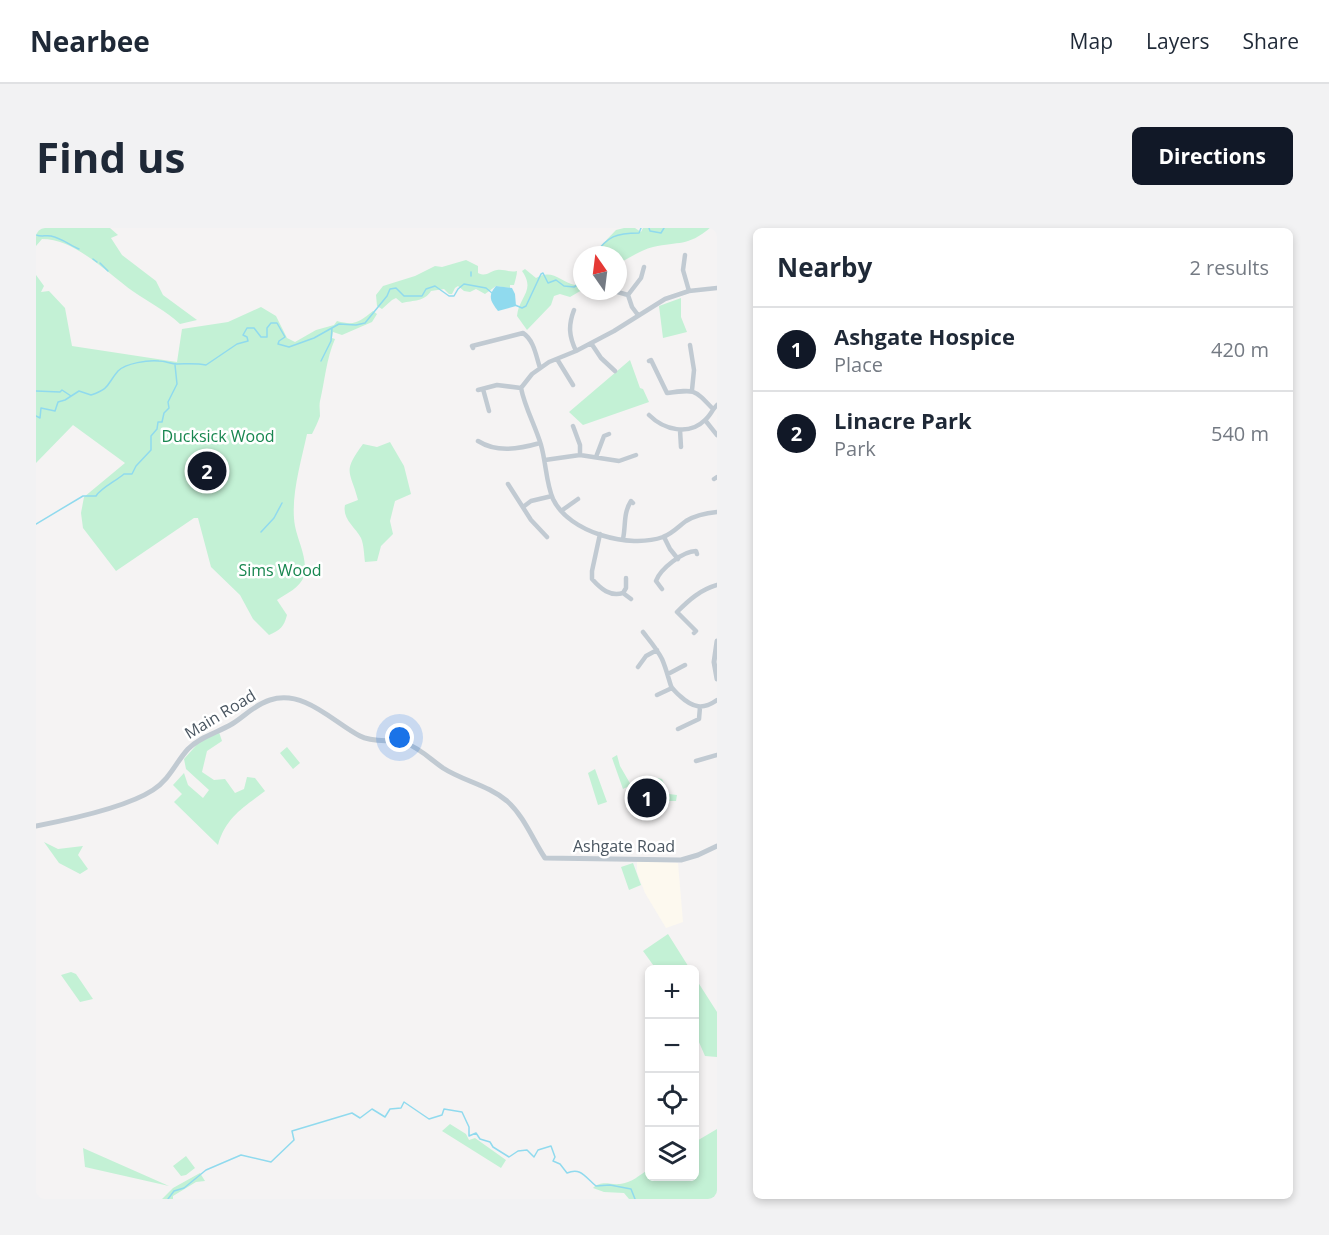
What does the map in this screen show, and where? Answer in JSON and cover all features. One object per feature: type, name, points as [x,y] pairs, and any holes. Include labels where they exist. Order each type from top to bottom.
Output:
[{"type":"street","points":[[685,255],[683,270],[689,291]]},
{"type":"street","points":[[638,315],[628,295],[641,278],[644,267]]},
{"type":"street","points":[[717,288],[689,291],[665,299],[591,344],[540,368],[526,380],[521,388],[524,405],[545,460],[552,496],[561,511],[578,526],[600,534],[641,541],[664,537],[693,518],[717,512]]},
{"type":"street","points":[[574,310],[569,323],[570,338],[576,351]]},
{"type":"street","points":[[473,348],[472,346],[485,341],[523,333],[531,342],[540,368]]},
{"type":"street","points":[[591,344],[601,358],[615,371]]},
{"type":"street","points":[[690,345],[694,370],[692,390]]},
{"type":"street","points":[[557,359],[573,385]]},
{"type":"street","points":[[649,361],[651,360],[667,393],[692,390],[715,407],[698,425],[680,430],[656,422],[649,415]]},
{"type":"street","points":[[489,411],[481,389],[497,385],[521,388]]},
{"type":"street","points":[[705,420],[717,435]]},
{"type":"street","points":[[573,426],[580,445],[580,455]]},
{"type":"street","points":[[680,430],[681,447]]},
{"type":"street","points":[[596,456],[603,436],[609,434]]},
{"type":"street","points":[[478,441],[492,447],[513,449],[540,443]]},
{"type":"street","points":[[545,460],[580,455],[619,461],[636,455]]},
{"type":"street","points":[[508,484],[531,520],[547,537]]},
{"type":"street","points":[[523,507],[531,501],[552,496]]},
{"type":"street","points":[[561,511],[578,499]]},
{"type":"street","points":[[623,539],[626,526],[624,515],[631,501],[633,503]]},
{"type":"street","points":[[600,534],[592,579],[610,594],[617,595],[623,593],[626,588],[626,578]]},
{"type":"street","points":[[664,537],[678,559]]},
{"type":"street","points":[[662,590],[656,581],[658,575],[691,551],[696,551],[697,555]]},
{"type":"street","points":[[694,633],[696,632],[677,612],[693,596],[717,586]]},
{"type":"street","points":[[623,593],[631,599]]},
{"type":"street","points":[[643,632],[657,650],[672,688],[692,706],[707,707],[717,700]]},
{"type":"street","points":[[717,641],[714,662],[717,679]]},
{"type":"street","points":[[638,667],[646,656],[657,650]]},
{"type":"street","points":[[668,674],[685,665]]},
{"type":"street","points":[[657,695],[672,688]]},
{"type":"street","name":"Main Road","points":[[36,826],[92,812],[145,794],[166,779],[184,753],[197,740],[231,724],[259,704],[273,699],[292,698],[317,708],[362,737],[405,743],[422,752],[444,769],[494,792],[508,802],[536,845]]},
{"type":"street","points":[[678,729],[699,719],[700,707]]},
{"type":"street","points":[[696,761],[717,755]]},
{"type":"street","name":"Ashgate Road","points":[[536,845],[544,858],[673,860],[688,858],[717,846]]},
{"type":"shaded area","points":[[637,861],[678,863],[683,922],[666,928],[645,893],[637,872]]},
{"type":"green space","points":[[36,228],[110,228],[118,235],[111,238],[122,255],[156,281],[163,295],[197,320],[180,324],[91,259],[67,245],[42,239],[36,246]]},
{"type":"green space","points":[[635,228],[641,232],[643,228],[710,228],[689,241],[649,248],[627,259],[627,246],[601,246],[616,230]]},
{"type":"green space","points":[[466,260],[478,266],[478,273],[481,274],[497,270],[517,271],[514,285],[510,285],[510,288],[496,286],[485,294],[476,289],[470,292],[464,291],[458,286],[452,294],[444,289],[431,291],[418,300],[402,303],[396,298],[382,309],[377,306],[376,295],[383,286],[415,276],[435,266],[442,267]]},
{"type":"green space","points":[[525,269],[536,278],[547,274],[552,275],[573,284],[573,295],[554,296],[551,305],[527,330],[517,316],[527,289],[526,278],[522,271]]},
{"type":"green space","name":"Ducksick Wood","points":[[36,275],[44,286],[41,292],[49,291],[65,308],[72,346],[177,362],[182,329],[228,322],[261,307],[276,316],[287,338],[295,342],[316,330],[334,325],[337,321],[353,323],[373,311],[377,314],[372,322],[342,335],[333,332],[332,338],[335,339],[326,370],[320,416],[312,434],[307,434],[295,492],[295,526],[304,556],[304,576],[296,587],[277,600],[287,615],[279,630],[269,635],[253,619],[240,595],[211,567],[198,518],[194,518],[116,571],[83,528],[81,513],[84,497],[125,463],[73,425],[36,463]]},
{"type":"green space","points":[[681,298],[681,317],[687,332],[663,338],[659,306]]},
{"type":"green space","points":[[630,360],[640,388],[643,389],[649,402],[583,425],[569,412]]},
{"type":"green space","points":[[390,442],[404,466],[411,494],[395,501],[390,521],[393,534],[381,546],[377,561],[365,562],[361,538],[345,515],[345,505],[358,500],[350,467],[363,444],[377,447]]},
{"type":"green space","points":[[219,732],[222,741],[207,751],[202,772],[214,780],[225,779],[235,793],[244,789],[247,777],[255,778],[265,791],[231,820],[221,835],[218,845],[174,802],[182,794],[173,785],[184,773],[188,785],[203,798],[209,790],[186,769],[184,759],[201,740]]},
{"type":"green space","points":[[287,747],[300,763],[293,769],[280,753]]},
{"type":"green space","points":[[617,755],[620,766],[631,785],[623,789],[612,758]]},
{"type":"green space","points":[[595,769],[607,802],[598,805],[588,773]]},
{"type":"green space","points":[[662,779],[669,794],[677,795],[676,801],[664,801],[664,795],[655,780]]},
{"type":"green space","points":[[44,842],[58,849],[83,846],[78,855],[88,869],[80,874],[59,863]]},
{"type":"green space","points":[[633,863],[641,885],[629,890],[621,867]]},
{"type":"green space","points":[[668,934],[687,965],[653,965],[643,951]]},
{"type":"green space","points":[[71,972],[76,974],[93,999],[80,1002],[61,975]]},
{"type":"green space","points":[[699,984],[717,1012],[717,1057],[705,1056],[699,1042]]},
{"type":"green space","points":[[450,1124],[466,1134],[469,1140],[475,1138],[506,1160],[501,1168],[442,1131]]},
{"type":"green space","points":[[717,1129],[717,1199],[629,1199],[624,1193],[604,1192],[593,1188],[603,1183],[628,1182],[645,1172],[645,1181],[699,1181],[699,1140]]},
{"type":"green space","points":[[83,1148],[169,1186],[85,1167]]},
{"type":"green space","points":[[186,1156],[195,1168],[181,1176],[173,1166]]},
{"type":"green space","points":[[200,1173],[205,1181],[196,1182],[173,1196],[173,1199],[162,1199],[173,1188]]},
{"type":"water","points":[[496,286],[512,288],[516,306],[498,311],[491,299]]},
{"type":"waterway","points":[[602,246],[613,237],[639,233],[641,228]]},
{"type":"waterway","points":[[649,228],[650,231],[661,233],[664,228]]},
{"type":"waterway","points":[[36,235],[55,237],[79,249]]},
{"type":"waterway","points":[[93,259],[97,262]]},
{"type":"waterway","points":[[100,263],[108,271]]},
{"type":"waterway","points":[[515,305],[522,308],[526,306],[543,273],[548,283],[556,280],[564,286],[573,287]]},
{"type":"waterway","points":[[36,416],[40,418],[41,408],[55,411],[58,402],[79,391],[91,395],[102,390],[108,386],[118,371],[132,364],[161,361],[206,365],[237,344],[248,341],[243,335],[247,328],[254,328],[261,337],[267,337],[267,328],[271,323],[277,323],[285,337],[278,344],[289,347],[314,338],[339,324],[365,323],[390,289],[396,288],[404,296],[422,296],[426,289],[435,286],[449,296],[454,296],[464,284],[486,288],[492,293]]},
{"type":"waterway","points":[[321,361],[331,341],[332,328]]},
{"type":"waterway","points":[[36,524],[83,496],[96,496],[124,474],[132,474],[136,466],[151,450],[151,436],[169,408],[168,402],[177,384],[175,365]]},
{"type":"waterway","points":[[36,391],[60,392],[62,390],[71,396]]},
{"type":"waterway","points":[[261,532],[274,518],[282,503]]},
{"type":"waterway","points":[[168,1199],[174,1191],[184,1188],[206,1170],[241,1155],[271,1162],[294,1140],[292,1131],[352,1113],[360,1118],[372,1109],[385,1117],[390,1109],[401,1108],[404,1102],[429,1119],[442,1115],[444,1109],[462,1112],[469,1127],[469,1136],[476,1133],[480,1139],[490,1142],[493,1147],[509,1157],[518,1151],[527,1150],[534,1157],[538,1150],[551,1146],[555,1157],[553,1161],[560,1164],[567,1173],[579,1172],[596,1186],[610,1185],[631,1189],[635,1199]]},
{"type":"place","name":"Linacre Park","points":[[207,471]]},
{"type":"place","name":"Ashgate Hospice","points":[[647,798]]},
{"type":"park label","name":"Sims Wood","points":[[280,570]]}]
